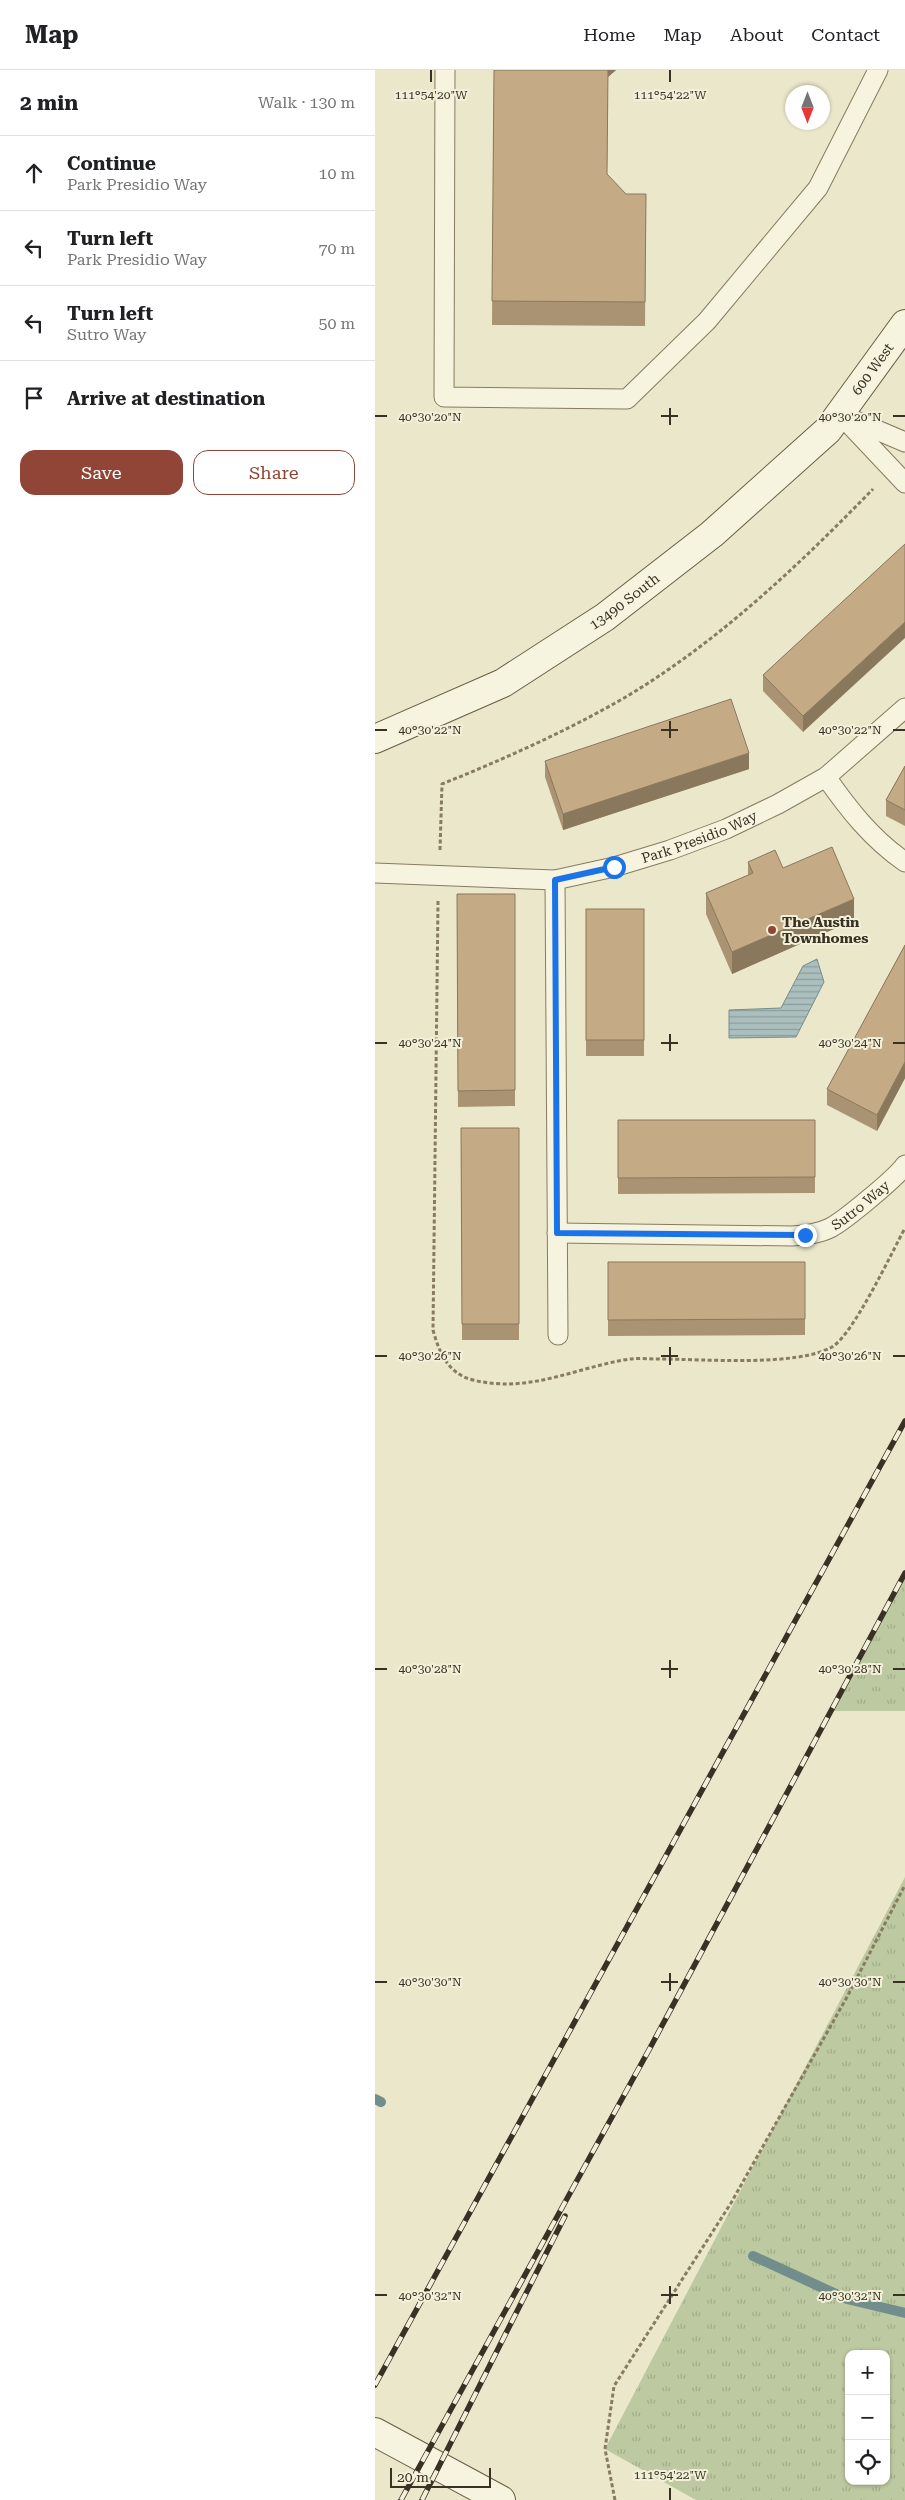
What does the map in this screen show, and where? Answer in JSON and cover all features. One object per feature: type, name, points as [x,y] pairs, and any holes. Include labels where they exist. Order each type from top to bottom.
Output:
[{"type":"main road","name":"600 West","points":[[839,413],[905,324]]},
{"type":"main road","name":"13490 South","points":[[375,739],[503,683],[605,617],[712,534],[827,430],[839,413]]},
{"type":"main road","points":[[375,2432],[501,2500]]},
{"type":"lane","points":[[445,70],[444,397],[627,399],[707,321],[819,188],[878,70]]},
{"type":"lane","points":[[839,413],[905,442]]},
{"type":"lane","points":[[839,413],[905,484]]},
{"type":"lane","name":"Park Presidio Way","points":[[375,873],[555,880],[614,867],[671,850],[725,829],[826,777],[905,708]]},
{"type":"lane","points":[[826,777],[867,830],[889,851],[905,862]]},
{"type":"lane","points":[[555,880],[558,1335]]},
{"type":"lane","name":"Sutro Way","points":[[557,1233],[805,1235],[832,1227],[899,1172]]},
{"type":"path","points":[[440,851],[442,784],[525,750],[625,697],[687,655],[763,596],[854,508],[890,470]]},
{"type":"path","points":[[615,2500],[605,2449],[614,2386],[731,2203],[847,1997],[905,1885]]},
{"type":"green space","points":[[905,1577],[905,1711],[832,1711]]},
{"type":"green space","points":[[905,1877],[905,2500],[696,2500],[605,2449]]},
{"type":"shaded area","points":[[817,959],[824,982],[796,1037],[729,1038],[729,1010],[781,1008],[803,966]]},
{"type":"building","points":[[494,70],[608,70],[607,174],[626,194],[646,194],[645,302],[492,301]]},
{"type":"building","points":[[905,544],[905,622],[803,716],[763,675]]},
{"type":"building","points":[[731,699],[749,753],[563,814],[545,761]]},
{"type":"building","points":[[905,766],[905,810],[886,800]]},
{"type":"building","name":"The Austin Townhomes","points":[[832,847],[854,899],[732,952],[706,893],[753,873],[748,862],[775,850],[783,868]]},
{"type":"building","points":[[457,894],[515,894],[515,1090],[458,1091]]},
{"type":"building","points":[[586,909],[644,909],[644,1040],[586,1040]]},
{"type":"building","points":[[905,945],[905,1062],[877,1115],[827,1089]]},
{"type":"building","points":[[618,1120],[815,1120],[815,1177],[618,1178]]},
{"type":"building","points":[[461,1128],[519,1128],[519,1324],[462,1324]]},
{"type":"building","points":[[608,1262],[805,1262],[805,1319],[608,1320]]},
{"type":"waterway","points":[[375,2099],[381,2102]]},
{"type":"waterway","points":[[753,2256],[847,2299],[905,2313]]},
{"type":"railway","points":[[375,2385],[905,1421]]},
{"type":"railway","points":[[401,2500],[650,2048],[905,1573]]},
{"type":"railway","points":[[422,2500],[565,2216]]},
{"type":"place","name":"The Austin Townhomes","points":[[772,930]]},
{"type":"route","points":[[614,867],[555,880],[557,1233],[805,1235]]}]
